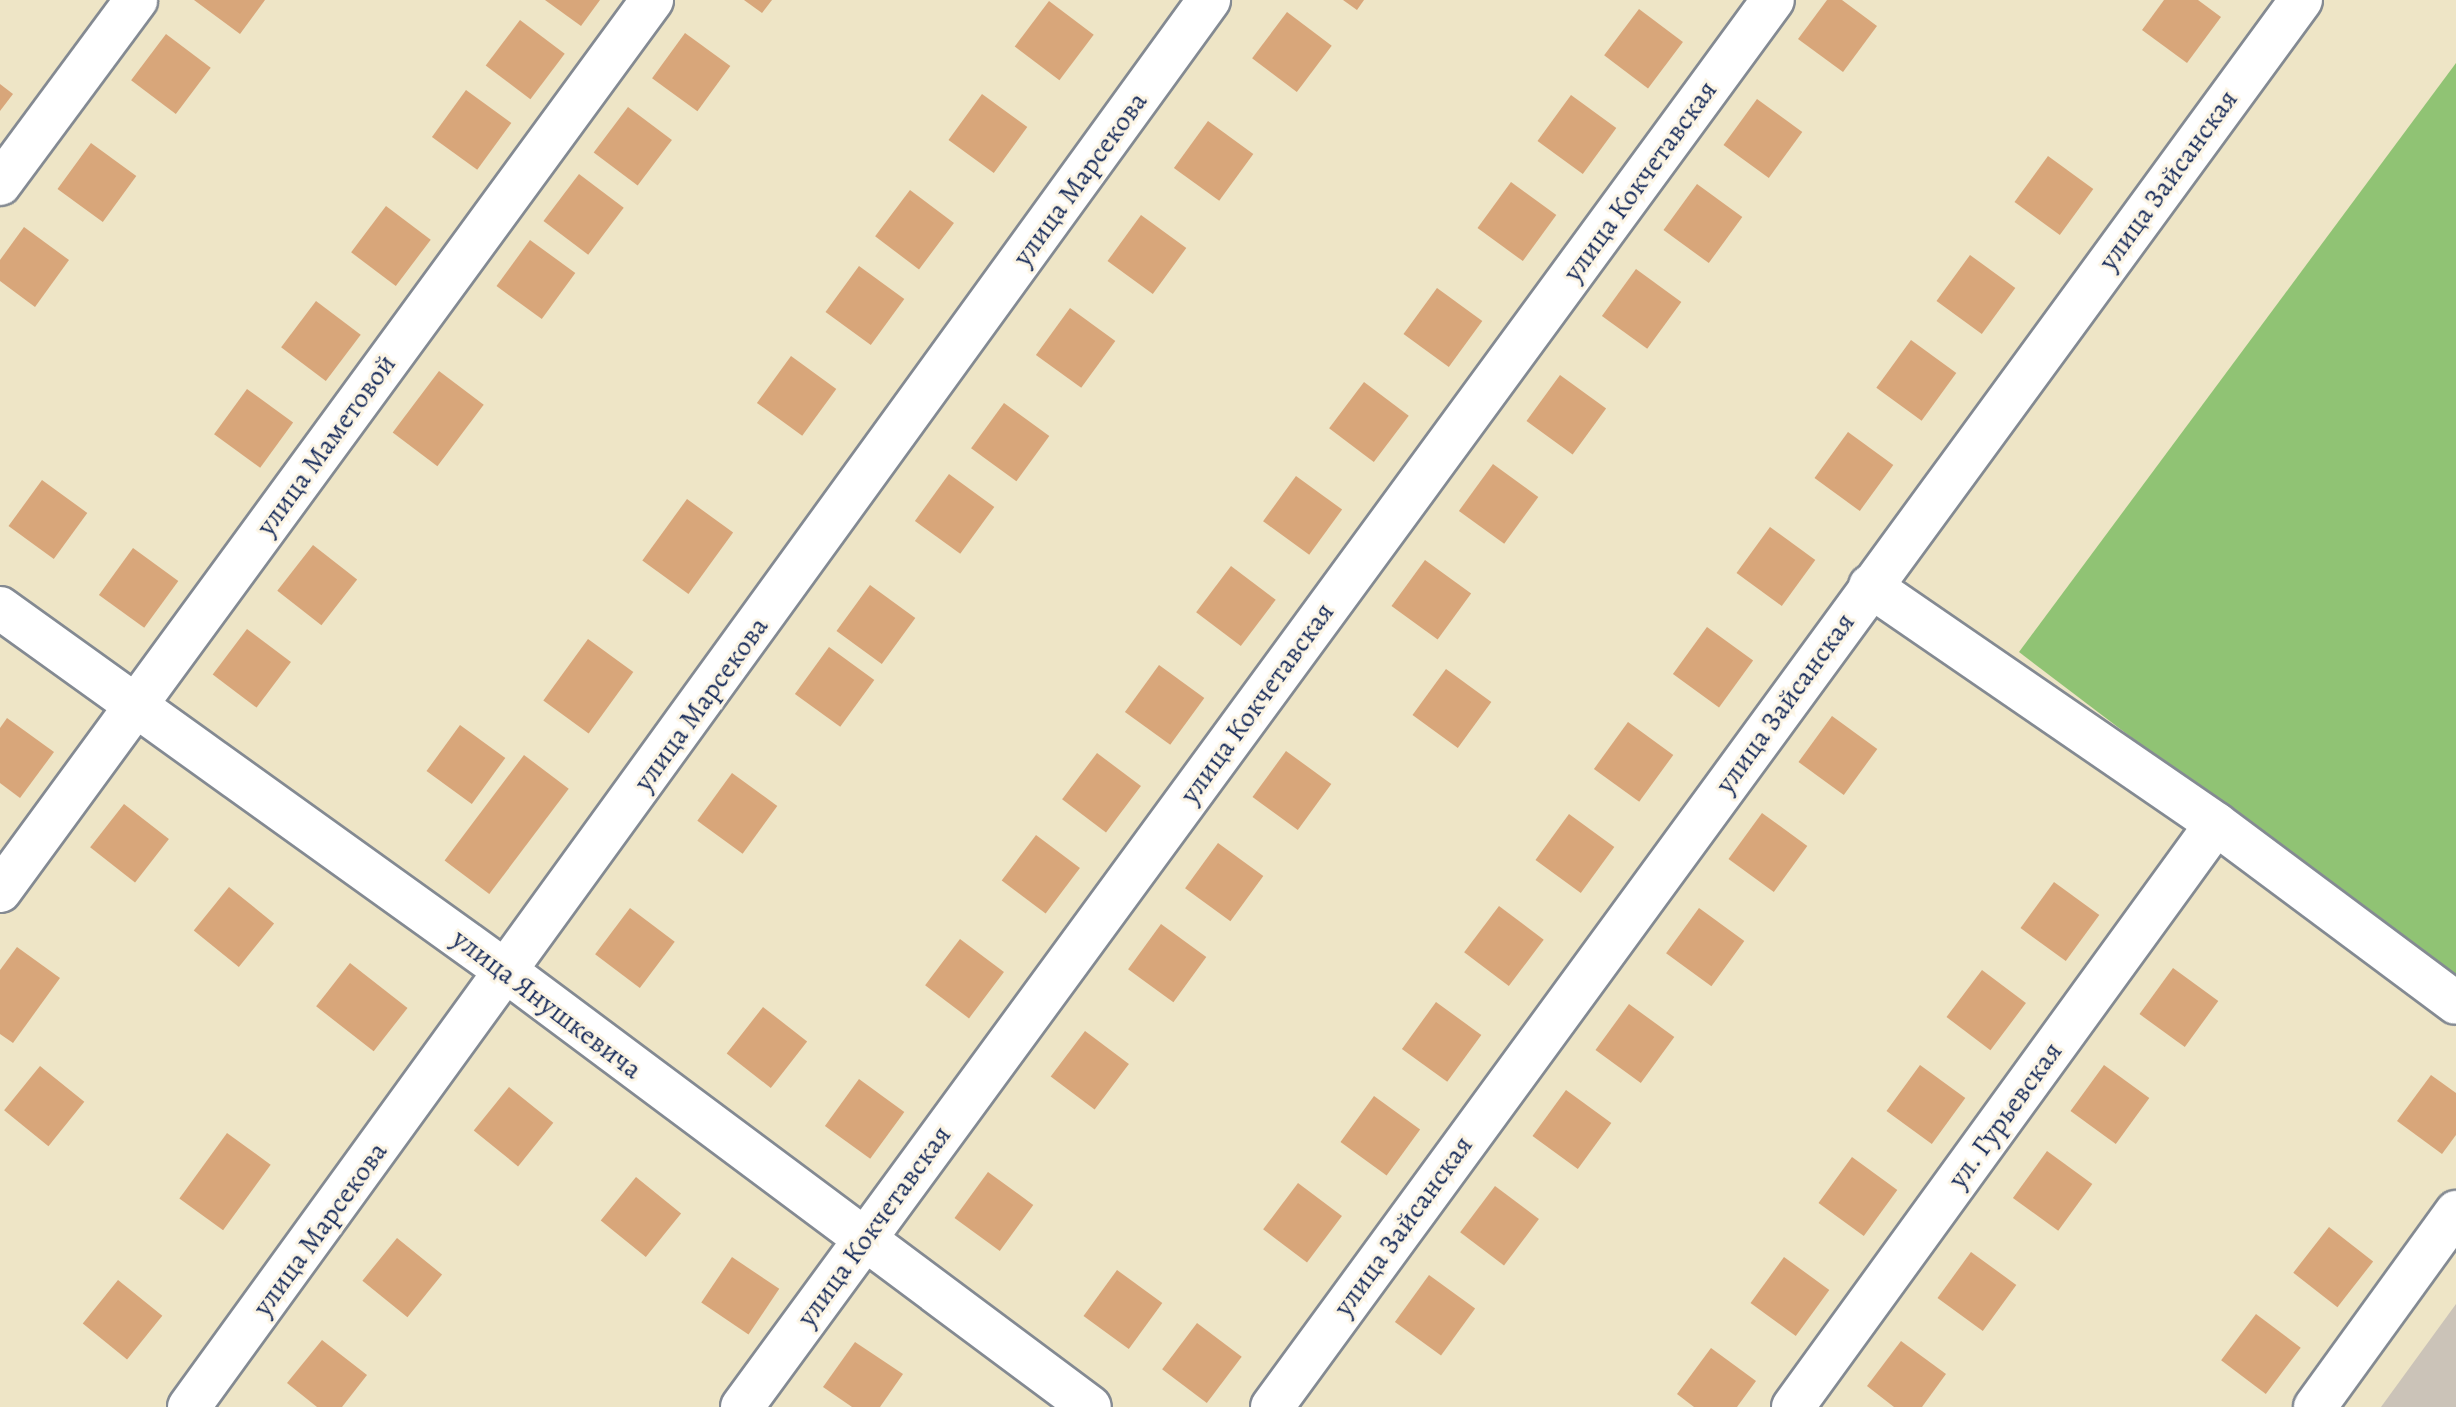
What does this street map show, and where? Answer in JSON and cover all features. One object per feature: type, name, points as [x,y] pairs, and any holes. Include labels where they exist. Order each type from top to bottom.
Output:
[{"type":"street","points":[[0,184],[136,0]]},
{"type":"street","name":"улица Маметовой","points":[[0,891],[652,0]]},
{"type":"street","name":"улица Марсекова","points":[[189,1407],[1209,0]]},
{"type":"street","name":"улица Кокчетавская","points":[[742,1407],[1773,0]]},
{"type":"street","name":"улица Зайсанская","points":[[1272,1407],[2300,0]]},
{"type":"street","points":[[1870,586],[2216,824],[2456,1003]]},
{"type":"street","name":"улица Янушкевича","points":[[0,608],[507,972],[862,1242],[1090,1407]]},
{"type":"street","name":"ул. Гурьевская","points":[[1793,1407],[2216,824]]},
{"type":"street","points":[[2315,1407],[2456,1212]]},
{"type":"shaded area","points":[[2456,1304],[2456,1407],[2381,1407]]},
{"type":"green space","points":[[2456,63],[2456,984],[2019,652]]},
{"type":"building","points":[[194,0],[265,0],[240,34]]},
{"type":"building","points":[[545,0],[600,0],[581,26]]},
{"type":"building","points":[[744,0],[772,0],[762,13]]},
{"type":"building","points":[[1343,0],[1364,0],[1357,10]]},
{"type":"building","points":[[1827,0],[1842,0],[1877,26],[1843,72],[1798,39]]},
{"type":"building","points":[[2164,0],[2198,0],[2221,17],[2187,63],[2142,30]]},
{"type":"building","points":[[1049,1],[1094,35],[1059,80],[1015,47]]},
{"type":"building","points":[[1639,9],[1683,42],[1648,88],[1604,55]]},
{"type":"building","points":[[1287,12],[1332,46],[1297,92],[1252,58]]},
{"type":"building","points":[[520,20],[565,54],[530,99],[486,66]]},
{"type":"building","points":[[685,33],[730,66],[697,111],[652,78]]},
{"type":"building","points":[[166,34],[211,68],[176,114],[131,80]]},
{"type":"building","points":[[0,84],[13,94],[0,111]]},
{"type":"building","points":[[466,90],[511,123],[477,170],[432,137]]},
{"type":"building","points":[[982,94],[1027,127],[994,173],[948,140]]},
{"type":"building","points":[[1571,95],[1616,128],[1583,174],[1537,141]]},
{"type":"building","points":[[1757,99],[1802,132],[1769,178],[1723,145]]},
{"type":"building","points":[[628,107],[672,140],[638,186],[594,153]]},
{"type":"building","points":[[1208,121],[1253,154],[1219,201],[1174,168]]},
{"type":"building","points":[[91,143],[136,176],[103,222],[57,189]]},
{"type":"building","points":[[2048,156],[2093,189],[2060,235],[2014,202]]},
{"type":"building","points":[[579,174],[624,208],[588,255],[543,221]]},
{"type":"building","points":[[1511,182],[1556,215],[1523,261],[1477,228]]},
{"type":"building","points":[[1697,184],[1742,217],[1709,263],[1663,230]]},
{"type":"building","points":[[910,190],[954,223],[919,269],[875,236]]},
{"type":"building","points":[[386,206],[431,240],[396,286],[351,252]]},
{"type":"building","points":[[1141,215],[1186,248],[1153,294],[1107,261]]},
{"type":"building","points":[[24,227],[69,260],[35,307],[0,281],[0,260]]},
{"type":"building","points":[[530,240],[575,273],[542,319],[496,286]]},
{"type":"building","points":[[1970,255],[2015,288],[1982,334],[1936,301]]},
{"type":"building","points":[[859,266],[904,299],[871,345],[825,312]]},
{"type":"building","points":[[1636,269],[1681,302],[1647,349],[1602,316]]},
{"type":"building","points":[[1437,288],[1482,321],[1449,367],[1403,334]]},
{"type":"building","points":[[316,301],[361,335],[326,381],[281,347]]},
{"type":"building","points":[[1070,308],[1115,341],[1081,388],[1036,355]]},
{"type":"building","points":[[1911,340],[1956,373],[1922,421],[1876,388]]},
{"type":"building","points":[[791,356],[836,389],[802,436],[757,403]]},
{"type":"building","points":[[439,371],[484,405],[437,466],[393,432]]},
{"type":"building","points":[[1560,375],[1606,409],[1573,455],[1526,421]]},
{"type":"building","points":[[1364,382],[1409,416],[1374,462],[1329,428]]},
{"type":"building","points":[[247,389],[293,423],[260,468],[214,434]]},
{"type":"building","points":[[1004,403],[1049,436],[1016,481],[971,448]]},
{"type":"building","points":[[1848,432],[1893,465],[1860,511],[1814,478]]},
{"type":"building","points":[[1493,464],[1538,497],[1504,544],[1459,511]]},
{"type":"building","points":[[949,474],[994,507],[960,554],[915,521]]},
{"type":"building","points":[[1296,476],[1342,510],[1309,555],[1263,521]]},
{"type":"building","points":[[42,480],[87,513],[54,559],[8,526]]},
{"type":"building","points":[[687,499],[733,533],[688,594],[642,560]]},
{"type":"building","points":[[1770,527],[1815,560],[1782,606],[1736,573]]},
{"type":"building","points":[[313,545],[357,579],[321,625],[277,591]]},
{"type":"building","points":[[133,548],[178,581],[144,628],[99,595]]},
{"type":"building","points":[[1425,560],[1471,594],[1438,640],[1391,606]]},
{"type":"building","points":[[1231,566],[1276,600],[1241,646],[1196,612]]},
{"type":"building","points":[[870,585],[915,618],[882,664],[836,631]]},
{"type":"building","points":[[1707,627],[1753,661],[1719,707],[1673,674]]},
{"type":"building","points":[[247,629],[291,662],[257,708],[213,675]]},
{"type":"building","points":[[588,639],[633,672],[589,733],[543,700]]},
{"type":"building","points":[[829,647],[874,680],[840,727],[795,694]]},
{"type":"building","points":[[1159,665],[1204,698],[1170,745],[1125,712]]},
{"type":"building","points":[[1446,669],[1491,702],[1458,748],[1412,715]]},
{"type":"building","points":[[1832,716],[1877,749],[1844,795],[1798,762]]},
{"type":"building","points":[[7,718],[54,752],[20,798],[0,783],[0,728]]},
{"type":"building","points":[[1628,722],[1673,755],[1639,802],[1594,769]]},
{"type":"building","points":[[460,725],[505,758],[472,804],[426,771]]},
{"type":"building","points":[[1286,751],[1331,784],[1298,830],[1252,797]]},
{"type":"building","points":[[1097,753],[1141,786],[1106,832],[1062,799]]},
{"type":"building","points":[[524,755],[569,789],[489,894],[445,860]]},
{"type":"building","points":[[732,773],[777,806],[743,854],[697,821]]},
{"type":"building","points":[[124,804],[169,839],[135,882],[90,847]]},
{"type":"building","points":[[1762,813],[1807,846],[1774,892],[1728,859]]},
{"type":"building","points":[[1569,814],[1614,847],[1581,893],[1535,860]]},
{"type":"building","points":[[1036,835],[1080,868],[1046,914],[1002,881]]},
{"type":"building","points":[[1218,843],[1263,876],[1230,921],[1185,888]]},
{"type":"building","points":[[2054,882],[2099,915],[2066,961],[2020,928]]},
{"type":"building","points":[[229,887],[274,924],[239,967],[194,931]]},
{"type":"building","points":[[1499,906],[1544,940],[1509,986],[1464,952]]},
{"type":"building","points":[[630,908],[675,942],[640,988],[595,954]]},
{"type":"building","points":[[1699,908],[1744,941],[1711,986],[1666,953]]},
{"type":"building","points":[[1161,924],[1206,957],[1173,1002],[1128,969]]},
{"type":"building","points":[[960,939],[1004,972],[969,1018],[925,985]]},
{"type":"building","points":[[17,947],[60,978],[13,1043],[0,1034],[0,970]]},
{"type":"building","points":[[350,963],[408,1008],[374,1051],[316,1006]]},
{"type":"building","points":[[2173,968],[2218,1001],[2185,1047],[2139,1014]]},
{"type":"building","points":[[1982,970],[2026,1003],[1990,1050],[1946,1017]]},
{"type":"building","points":[[1436,1002],[1481,1035],[1447,1082],[1402,1049]]},
{"type":"building","points":[[1629,1004],[1674,1037],[1641,1083],[1595,1050]]},
{"type":"building","points":[[763,1007],[807,1041],[771,1088],[727,1053]]},
{"type":"building","points":[[1085,1031],[1129,1064],[1095,1110],[1051,1077]]},
{"type":"building","points":[[1920,1065],[1965,1098],[1932,1144],[1886,1111]]},
{"type":"building","points":[[2104,1065],[2149,1098],[2116,1144],[2070,1111]]},
{"type":"building","points":[[40,1066],[84,1102],[48,1146],[4,1110]]},
{"type":"building","points":[[2431,1075],[2456,1093],[2456,1135],[2442,1154],[2397,1121]]},
{"type":"building","points":[[859,1079],[904,1112],[870,1159],[825,1126]]},
{"type":"building","points":[[509,1087],[553,1123],[518,1166],[474,1131]]},
{"type":"building","points":[[1566,1090],[1611,1123],[1578,1169],[1532,1136]]},
{"type":"building","points":[[1374,1096],[1420,1130],[1387,1176],[1340,1142]]},
{"type":"building","points":[[227,1133],[271,1165],[223,1230],[179,1199]]},
{"type":"building","points":[[2047,1151],[2092,1184],[2058,1231],[2013,1198]]},
{"type":"building","points":[[1852,1157],[1897,1190],[1864,1236],[1818,1203]]},
{"type":"building","points":[[988,1172],[1033,1205],[1000,1251],[954,1218]]},
{"type":"building","points":[[636,1177],[681,1214],[646,1257],[601,1221]]},
{"type":"building","points":[[1298,1183],[1342,1216],[1307,1262],[1263,1229]]},
{"type":"building","points":[[1495,1186],[1539,1219],[1504,1265],[1460,1232]]},
{"type":"building","points":[[2329,1227],[2373,1261],[2337,1307],[2293,1273]]},
{"type":"building","points":[[397,1238],[442,1275],[407,1317],[362,1281]]},
{"type":"building","points":[[1971,1252],[2016,1285],[1983,1331],[1937,1298]]},
{"type":"building","points":[[732,1257],[779,1289],[748,1334],[701,1303]]},
{"type":"building","points":[[1784,1257],[1829,1290],[1796,1336],[1750,1303]]},
{"type":"building","points":[[1117,1270],[1162,1303],[1129,1349],[1083,1316]]},
{"type":"building","points":[[1429,1275],[1475,1309],[1441,1355],[1395,1322]]},
{"type":"building","points":[[118,1280],[162,1316],[127,1359],[83,1324]]},
{"type":"building","points":[[2256,1314],[2301,1348],[2266,1394],[2221,1360]]},
{"type":"building","points":[[1197,1323],[1242,1357],[1207,1403],[1162,1369]]},
{"type":"building","points":[[322,1340],[367,1375],[342,1407],[317,1407],[287,1383]]},
{"type":"building","points":[[1901,1341],[1946,1374],[1922,1407],[1894,1407],[1867,1386]]},
{"type":"building","points":[[855,1342],[903,1374],[880,1407],[852,1407],[823,1387]]},
{"type":"building","points":[[1711,1348],[1756,1381],[1737,1407],[1694,1407],[1677,1394]]}]
